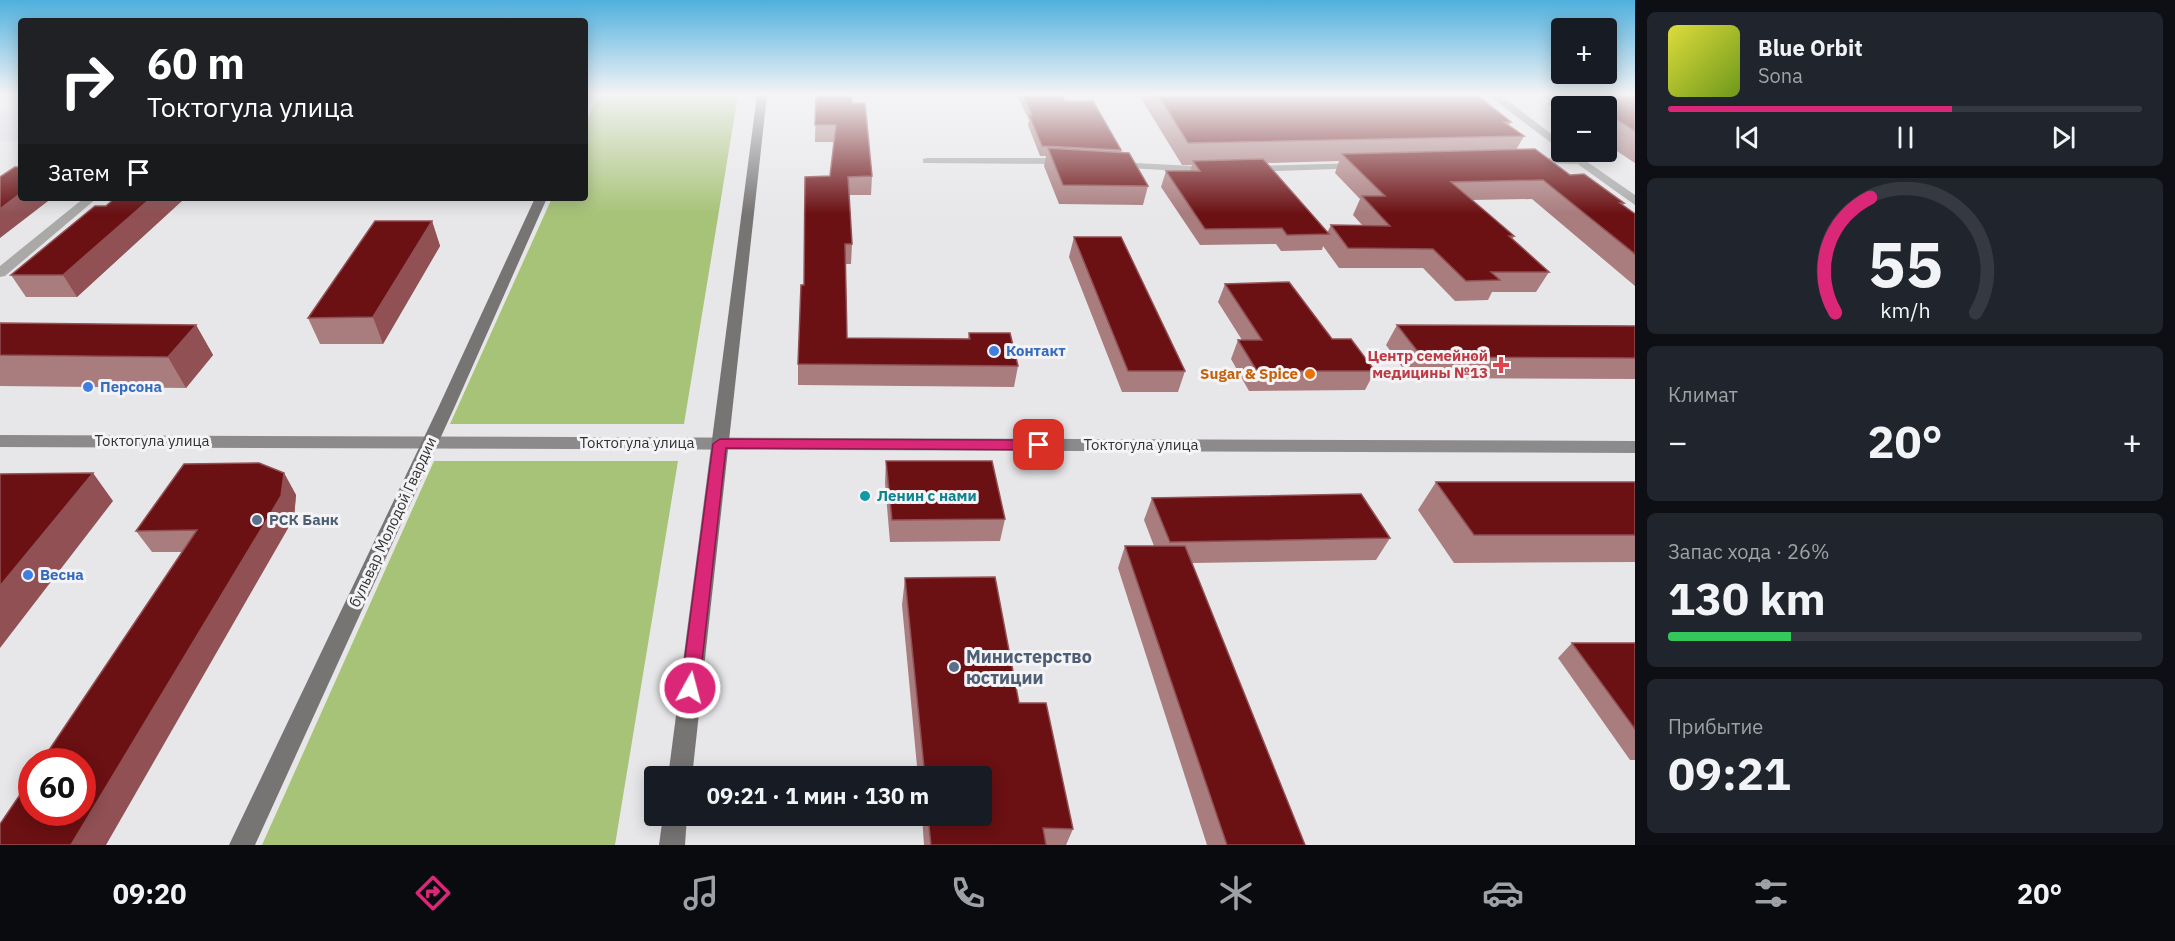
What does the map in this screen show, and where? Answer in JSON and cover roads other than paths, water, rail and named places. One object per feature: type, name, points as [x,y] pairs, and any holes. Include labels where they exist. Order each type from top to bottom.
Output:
[{"type":"main road","points":[[681,766],[757,134]]},
{"type":"main road","name":"бульвар Молодой Гвардии","points":[[242,845],[540,201]]},
{"type":"main road","name":"Токтогула улица","points":[[0,441],[1635,447]]},
{"type":"main road","points":[[672,845],[674,826]]},
{"type":"street","points":[[927,160],[1074,162]]},
{"type":"street","points":[[1514,162],[1551,161]]},
{"type":"street","points":[[1581,162],[1635,201]]},
{"type":"street","points":[[1110,165],[1193,171],[1373,166]]},
{"type":"street","points":[[0,273],[87,201]]},
{"type":"place","name":"Контакт","points":[[994,351]]},
{"type":"place","name":"Центр семейной медицины №13","points":[[1501,365]]},
{"type":"place","name":"Sugar & Spice","points":[[1310,374]]},
{"type":"place","name":"Персона","points":[[88,387]]},
{"type":"place","name":"Ленин с нами","points":[[865,496]]},
{"type":"place","name":"РСК Банк","points":[[257,520]]},
{"type":"place","name":"Весна","points":[[28,575]]},
{"type":"place","name":"Министерство юстиции","points":[[954,667]]}]
